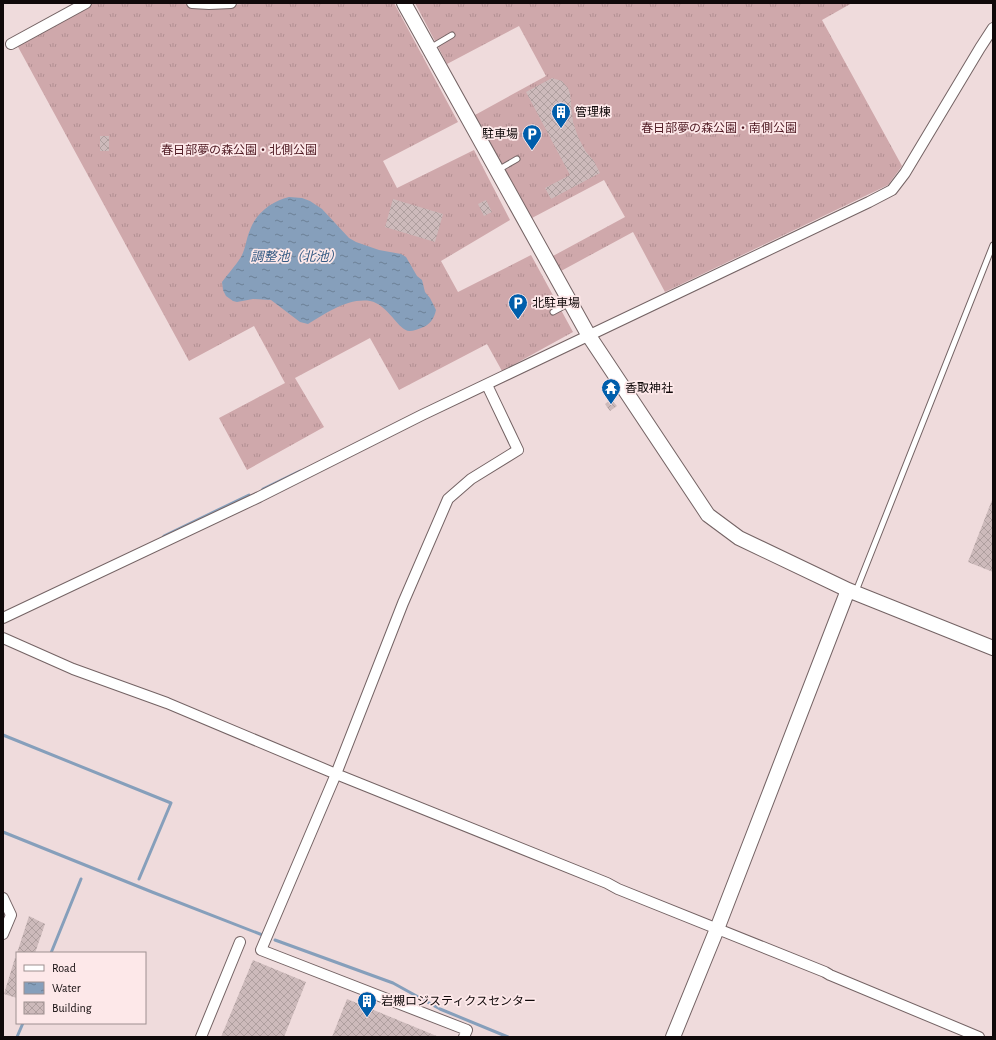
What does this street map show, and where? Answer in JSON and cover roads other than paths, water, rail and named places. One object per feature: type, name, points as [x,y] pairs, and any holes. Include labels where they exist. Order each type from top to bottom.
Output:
[{"type":"street","points":[[12,44],[86,3]]},
{"type":"street","points":[[192,3],[231,3]]},
{"type":"street","points":[[404,3],[589,336],[708,515],[739,538],[852,592],[993,648]]},
{"type":"street","points":[[3,618],[259,497],[422,415],[892,190],[905,174],[993,28]]},
{"type":"street","points":[[464,1037],[467,1030],[261,950],[336,774],[403,603],[448,499],[471,479],[518,450],[487,385]]},
{"type":"street","points":[[673,1037],[852,592]]},
{"type":"street","points":[[3,638],[73,669],[167,703],[336,774],[825,972],[979,1037]]},
{"type":"street","points":[[3,898],[11,915],[3,934]]},
{"type":"street","points":[[201,1037],[240,942]]},
{"type":"lane","points":[[429,48],[452,35]]},
{"type":"lane","points":[[497,170],[517,159]]},
{"type":"lane","points":[[852,592],[993,244]]},
{"type":"lane","points":[[553,312],[570,303]]},
{"type":"water","name":"調整池（北池）","points":[[289,197],[302,198],[310,201],[322,209],[349,238],[356,242],[379,250],[401,254],[406,257],[417,276],[422,280],[425,292],[436,310],[431,321],[421,328],[411,331],[406,330],[388,312],[376,303],[362,301],[345,304],[308,324],[300,322],[271,300],[253,299],[237,302],[226,296],[223,290],[222,282],[241,257],[256,218],[260,213],[277,201]]},
{"type":"waterway","points":[[263,489],[300,471]]},
{"type":"waterway","points":[[164,536],[249,495]]},
{"type":"waterway","points":[[3,735],[171,803],[139,879]]},
{"type":"waterway","points":[[3,832],[265,936]]},
{"type":"waterway","points":[[51,952],[81,879]]},
{"type":"waterway","points":[[275,940],[393,983],[440,1009],[508,1037]]},
{"type":"waterway","points":[[17,1037],[23,1024]]},
{"type":"place","name":"管理棟","points":[[561,129]]},
{"type":"place","name":"駐車場","points":[[532,151]]},
{"type":"place","name":"北駐車場","points":[[518,320]]},
{"type":"place","name":"香取神社","points":[[611,405]]},
{"type":"place","name":"岩槻ロジスティクスセンター","points":[[367,1018]]},
{"type":"park label","name":"春日部夢の森公園・南側公園","points":[[719,128]]},
{"type":"park label","name":"春日部夢の森公園・北側公園","points":[[239,150]]}]
